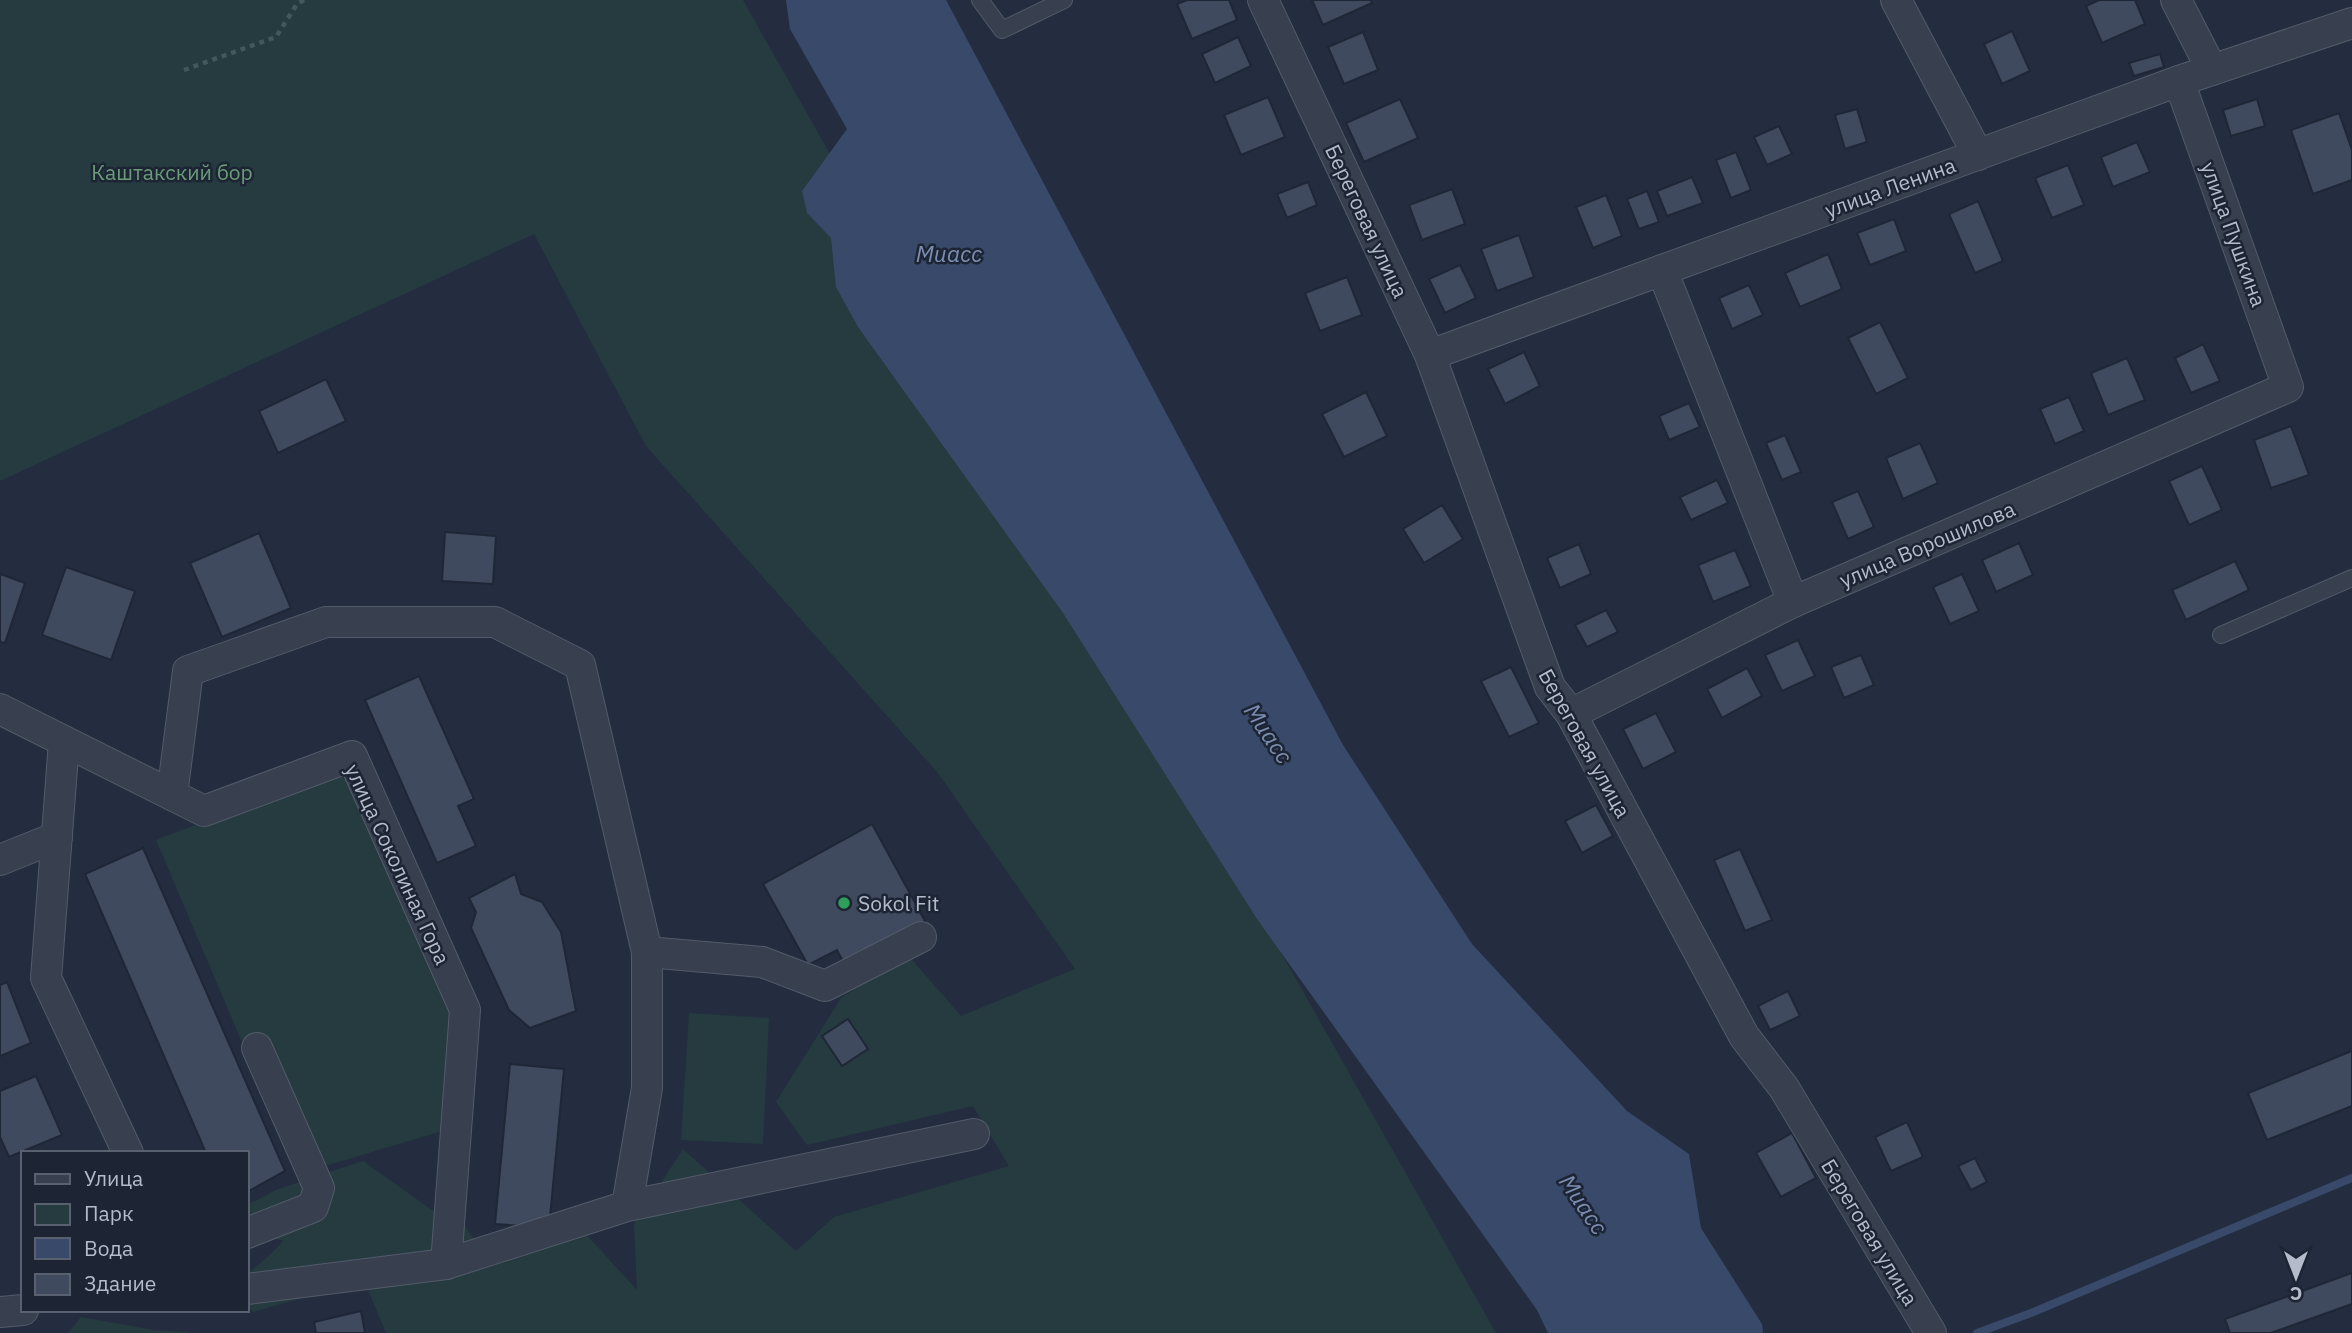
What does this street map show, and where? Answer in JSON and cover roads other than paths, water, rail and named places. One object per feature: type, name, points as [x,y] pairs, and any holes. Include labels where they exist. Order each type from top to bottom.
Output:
[{"type":"street","name":"Береговая улица","points":[[1263,0],[1430,355],[1550,687],[1571,714],[1744,1036],[1784,1087],[1931,1333]]},
{"type":"street","points":[[1896,0],[1978,155]]},
{"type":"street","points":[[2176,0],[2211,71]]},
{"type":"street","name":"улица Ленина","points":[[1430,355],[2179,81],[2352,23]]},
{"type":"street","name":"улица Пушкина","points":[[2179,81],[2288,387]]},
{"type":"street","points":[[1662,270],[1793,602]]},
{"type":"street","name":"улица Ворошилова","points":[[1571,714],[1793,602],[2288,387]]},
{"type":"street","points":[[172,794],[188,671],[326,622],[495,622],[580,665],[647,952],[647,1088],[627,1206]]},
{"type":"street","name":"улица Соколиная Гора","points":[[0,709],[204,811],[352,756],[466,1010],[446,1264]]},
{"type":"street","points":[[64,741],[46,978],[127,1151]]},
{"type":"street","points":[[0,860],[57,837]]},
{"type":"street","points":[[647,952],[762,962],[825,986],[920,937]]},
{"type":"street","points":[[248,1233],[313,1207],[319,1188],[257,1048]]},
{"type":"street","points":[[248,1289],[446,1264],[627,1206],[974,1134]]},
{"type":"street","points":[[0,1312],[21,1310]]},
{"type":"lane","points":[[980,0],[1002,30],[1064,0]]},
{"type":"lane","points":[[2221,635],[2352,578]]},
{"type":"water","name":"Миасс","points":[[786,0],[946,0],[1343,745],[1472,944],[1627,1111],[1689,1154],[1701,1228],[1762,1324],[1763,1333],[1548,1333],[1537,1310],[1257,919],[1063,613],[858,327],[836,287],[831,238],[807,213],[802,191],[847,129],[790,29]]},
{"type":"waterway","points":[[1977,1333],[2031,1313],[2352,1178]]},
{"type":"place","name":"Sokol Fit","points":[[844,903]]},
{"type":"park label","name":"Каштакский бор","points":[[172,172]]}]
